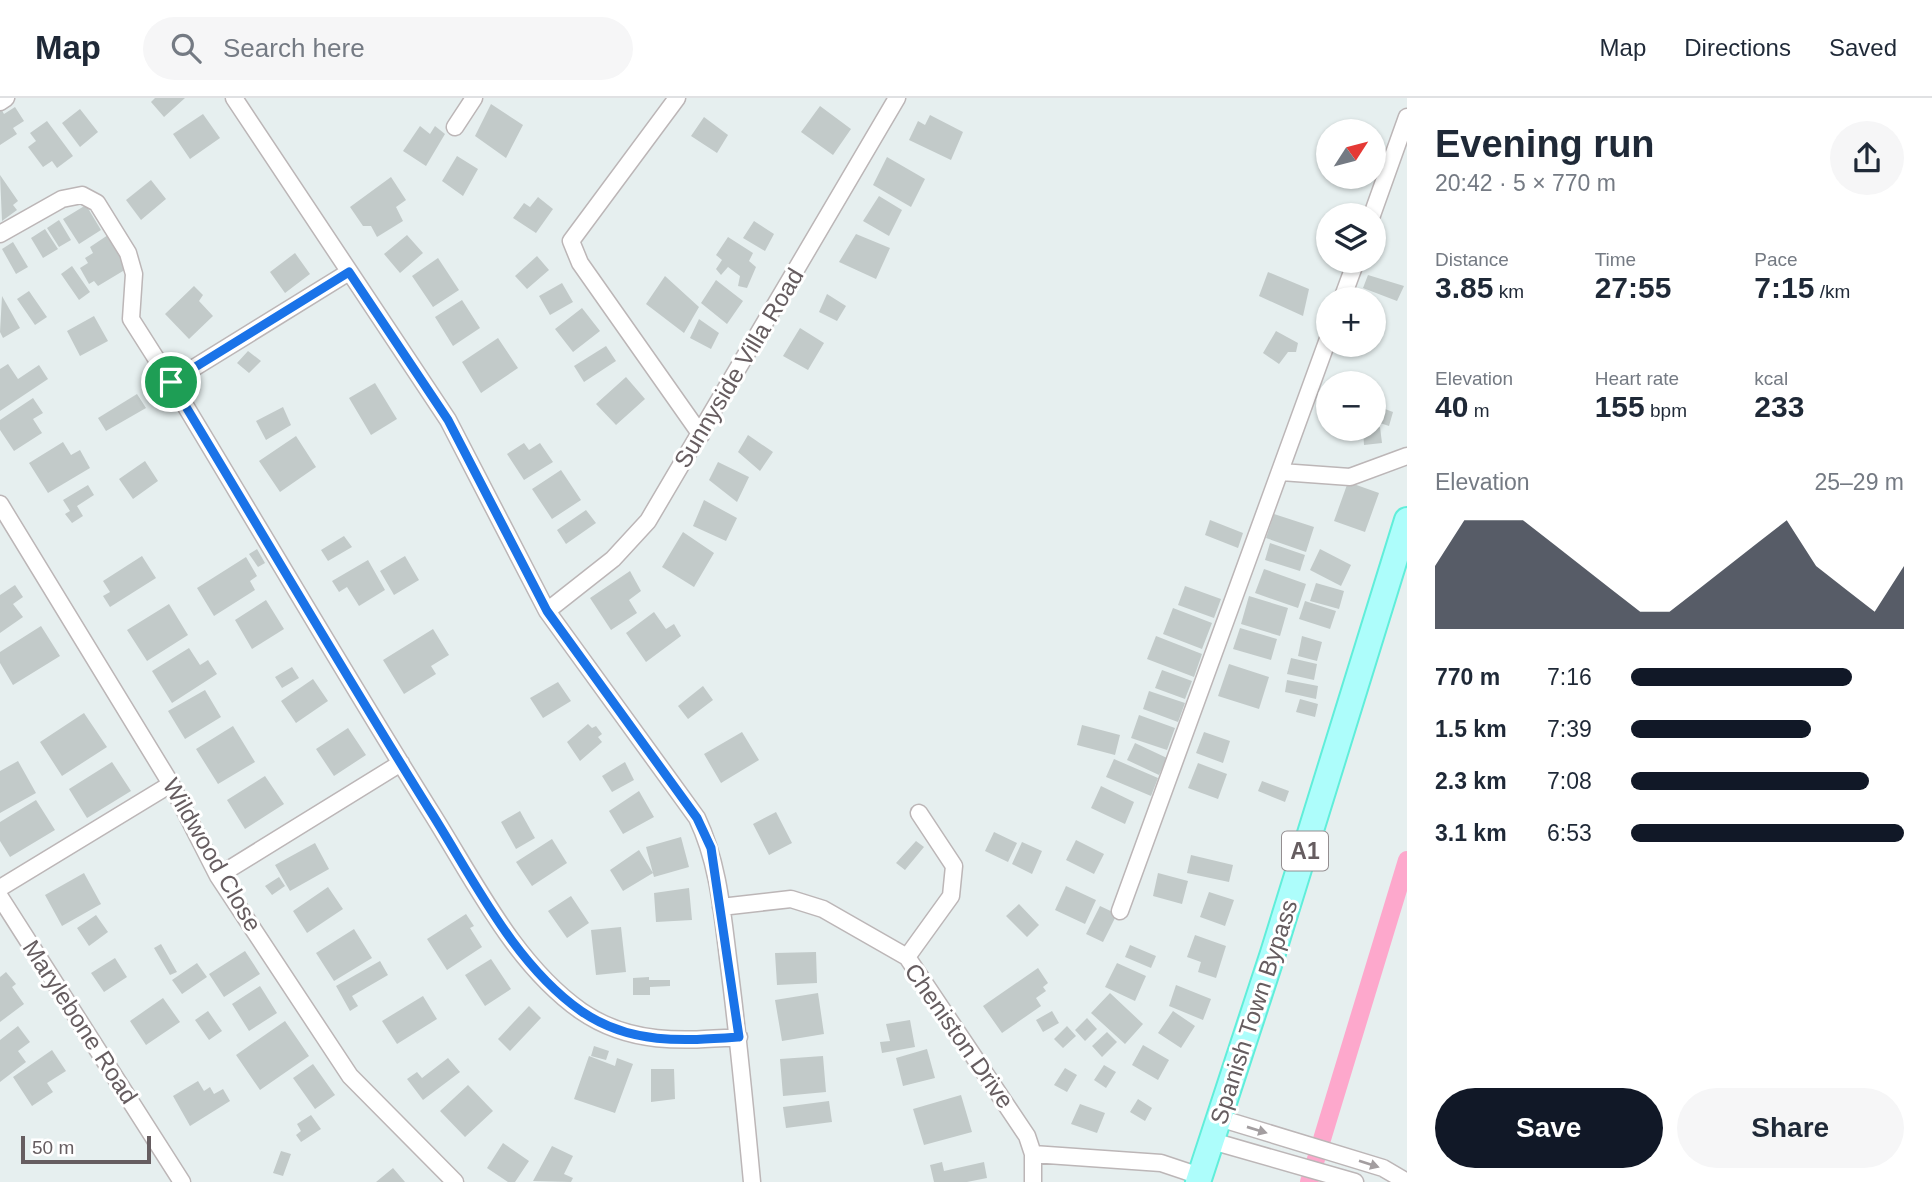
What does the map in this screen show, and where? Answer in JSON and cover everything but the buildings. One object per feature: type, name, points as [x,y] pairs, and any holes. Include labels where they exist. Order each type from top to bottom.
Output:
[{"type":"main road","name":"Spanish Town Bypass","points":[[1199,1179],[1407,520]]},
{"type":"street","points":[[0,102],[6,98]]},
{"type":"street","points":[[234,98],[448,420],[547,611],[697,818],[711,848],[721,907],[739,1037],[752,1182]]},
{"type":"street","points":[[455,127],[474,98]]},
{"type":"street","points":[[677,98],[571,241],[580,263],[701,435]]},
{"type":"street","name":"Sunnyside Villa Road","points":[[547,611],[614,559],[648,521],[897,98]]},
{"type":"street","points":[[1376,203],[1407,117]]},
{"type":"street","points":[[0,234],[62,199],[82,195],[97,203],[128,253],[134,274],[131,319],[139,337],[171,382],[496,915],[542,979],[583,1012],[625,1034],[669,1042],[739,1037]]},
{"type":"street","points":[[171,382],[349,272]]},
{"type":"street","points":[[1120,911],[1322,357]]},
{"type":"street","points":[[1281,472],[1350,477],[1407,456]]},
{"type":"street","name":"Wildwood Close","points":[[0,504],[171,784],[218,876],[349,1076],[455,1182]]},
{"type":"street","points":[[218,876],[401,763]]},
{"type":"street","points":[[0,888],[171,784]]},
{"type":"street","points":[[906,957],[951,896],[954,866],[919,813]]},
{"type":"street","name":"Marylebone Road","points":[[0,897],[182,1182]]},
{"type":"street","name":"Cheniston Drive","points":[[721,907],[791,899],[823,909],[906,957],[1027,1136],[1033,1154],[1033,1182]]},
{"type":"street","points":[[1216,1130],[1295,1141],[1382,1168],[1407,1182]]},
{"type":"street","points":[[1216,1130],[1288,1163],[1355,1182]]},
{"type":"street","points":[[1033,1154],[1161,1163],[1199,1179]]},
{"type":"waterway","points":[[1309,1182],[1407,860]]},
{"type":"route","points":[[349,272],[448,420],[547,611],[697,818],[711,848],[739,1037],[669,1042],[625,1034],[583,1012],[542,979],[496,915],[401,763],[171,382],[349,272]]}]
